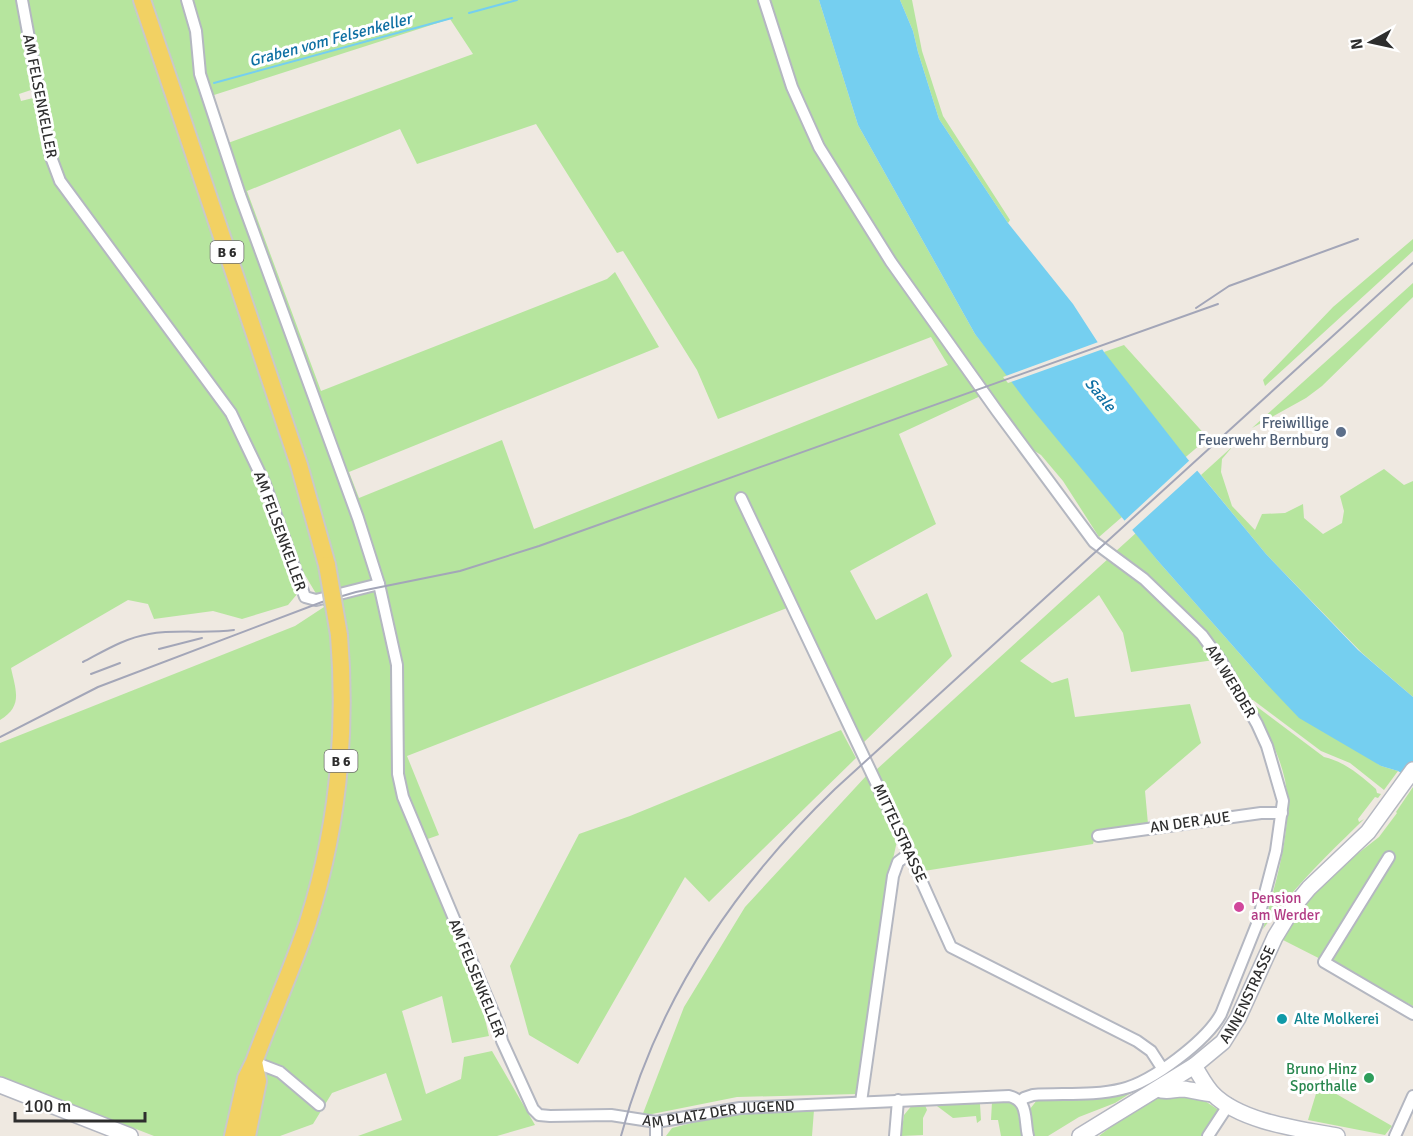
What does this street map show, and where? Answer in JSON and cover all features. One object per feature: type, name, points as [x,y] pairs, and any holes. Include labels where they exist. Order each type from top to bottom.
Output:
[{"type":"main road","name":"B 6","points":[[142,0],[299,465],[327,565],[339,635],[343,732],[340,776],[330,837],[307,925],[246,1078],[234,1136]]},
{"type":"main road","name":"ANNENSTRASSE","points":[[1194,1066],[1223,1042],[1233,1028],[1275,937],[1294,906],[1309,888],[1368,832],[1413,770]]},
{"type":"main road","name":"B 6","points":[[247,1136],[258,1081],[254,1062]]},
{"type":"main road","points":[[1080,1136],[1194,1066],[1213,1094],[1229,1104],[1272,1123],[1337,1136]]},
{"type":"main road","points":[[0,1085],[130,1136]]},
{"type":"main road","points":[[1158,1089],[1166,1092],[1185,1089],[1213,1094]]},
{"type":"street","name":"AM FELSENKELLER","points":[[22,0],[51,157],[60,182],[231,413],[265,484],[305,597],[316,600],[379,584],[398,665],[398,774],[403,797],[528,1101],[539,1115]]},
{"type":"street","points":[[187,0],[196,31],[200,75],[232,173],[358,518],[379,584]]},
{"type":"street","name":"AM WERDER","points":[[764,0],[792,87],[819,147],[891,262],[1094,542],[1144,579],[1202,635],[1221,661],[1267,746],[1284,801],[1276,852],[1262,908],[1221,1014],[1213,1027],[1196,1044],[1162,1068],[1129,1087]]},
{"type":"street","name":"MITTELSTRASSE","points":[[741,498],[910,853],[951,947],[1137,1041],[1151,1051],[1162,1068]]},
{"type":"street","name":"AN DER AUE","points":[[1098,836],[1261,813],[1282,813]]},
{"type":"street","points":[[861,1102],[893,876],[898,862],[910,853]]},
{"type":"street","points":[[1389,857],[1324,962],[1413,1014]]},
{"type":"street","points":[[254,1062],[280,1072],[319,1105]]},
{"type":"street","name":"AM PLATZ DER JUGEND","points":[[539,1115],[611,1114],[656,1122],[740,1108],[1009,1096],[1021,1102],[1024,1098],[1034,1095],[1110,1091],[1129,1087]]},
{"type":"street","points":[[1395,1136],[1413,1096]]},
{"type":"street","points":[[895,1136],[898,1100]]},
{"type":"street","points":[[1021,1102],[1024,1107],[1028,1136]]},
{"type":"street","points":[[1208,1136],[1229,1104]]},
{"type":"street","points":[[656,1122],[656,1136]]},
{"type":"green space","points":[[0,0],[18,0],[34,89],[19,94],[21,101],[33,98],[39,101],[51,174],[58,188],[211,391],[229,420],[276,522],[298,593],[288,605],[242,619],[213,611],[154,619],[148,604],[128,600],[11,668],[16,691],[15,703],[7,715],[0,720]]},
{"type":"green space","points":[[27,0],[819,0],[858,125],[975,334],[1122,517],[1099,537],[1063,481],[1041,455],[1030,448],[987,393],[899,434],[936,524],[850,571],[876,620],[927,593],[952,656],[861,745],[747,499],[740,502],[787,608],[407,756],[439,835],[416,843],[476,981],[489,1036],[452,1043],[442,996],[402,1011],[426,1094],[461,1079],[464,1057],[492,1051],[535,1125],[497,1136],[358,1136],[402,1120],[386,1073],[332,1093],[313,1124],[280,1136],[154,1136],[0,1076],[0,743],[295,626],[324,607],[302,570],[284,522],[239,424],[69,190],[57,164]],"holes":[[[450,19],[473,54],[228,143],[214,95]],[[536,124],[617,253],[623,251],[697,370],[718,419],[931,337],[948,365],[534,529],[502,440],[359,498],[349,472],[659,347],[615,272],[607,279],[321,391],[247,191],[400,129],[417,164]]]},
{"type":"green space","points":[[900,0],[912,0],[922,51],[943,116],[1010,220],[1008,223],[939,119],[913,31]]},
{"type":"green space","points":[[1413,239],[1413,251],[1265,386],[1263,380],[1333,307]]},
{"type":"green space","points":[[1413,283],[1413,297],[1322,386],[1306,398],[1252,428]]},
{"type":"green space","points":[[1124,345],[1208,438],[1167,473],[1104,352]]},
{"type":"green space","points":[[1233,446],[1222,459],[1221,472],[1232,506],[1255,530],[1262,514],[1285,513],[1303,504],[1304,518],[1323,534],[1342,523],[1344,511],[1340,496],[1384,469],[1404,485],[1413,481],[1413,697],[1362,653],[1266,554],[1201,475]]},
{"type":"green space","points":[[1136,533],[1263,680],[1381,766],[1398,771],[1384,790],[1350,763],[1321,751],[1253,700],[1249,700],[1202,630],[1161,589],[1115,552]]},
{"type":"green space","points":[[1109,558],[1144,584],[1194,635],[1214,660],[1131,672],[1123,633],[1099,595],[1020,661],[1052,683],[1068,678],[1075,717],[1190,704],[1201,743],[1145,791],[1148,824],[1096,832],[1093,844],[924,871],[876,770]]},
{"type":"green space","points":[[1251,705],[1256,706],[1324,757],[1352,770],[1381,794],[1378,798],[1375,797],[1358,819],[1359,822],[1364,819],[1308,875],[1263,929],[1282,855],[1287,798],[1285,780],[1276,750]]},
{"type":"green space","points":[[841,730],[856,758],[709,902],[685,877],[578,1064],[529,1035],[510,966],[579,834],[630,816]]},
{"type":"green space","points":[[867,775],[897,841],[887,886],[857,1094],[737,1097],[642,1116],[684,1007],[745,907]]},
{"type":"green space","points":[[1413,787],[1413,1006],[1283,940],[1302,906],[1338,869],[1379,837]]},
{"type":"green space","points":[[1319,1084],[1392,1126],[1385,1135],[1308,1120]]},
{"type":"green space","points":[[1134,1091],[1115,1103],[1079,1117],[1048,1136],[1033,1136],[1030,1109],[1037,1100]]},
{"type":"green space","points":[[1174,1093],[1202,1099],[1220,1111],[1204,1136],[1099,1136],[1142,1103]]},
{"type":"green space","points":[[977,1101],[980,1104],[981,1120],[977,1123],[976,1116],[953,1118],[937,1106]]},
{"type":"green space","points":[[992,1102],[1012,1103],[1017,1107],[1022,1136],[1001,1136],[998,1120],[991,1120]]},
{"type":"green space","points":[[913,1104],[925,1105],[927,1110],[923,1118],[923,1135],[901,1136],[904,1115]]},
{"type":"green space","points":[[814,1110],[812,1136],[666,1136],[672,1128],[727,1114]]},
{"type":"water","name":"Saale","points":[[819,0],[900,0],[913,31],[939,119],[1008,223],[1073,304],[1104,352],[1266,554],[1358,650],[1413,697],[1413,781],[1398,771],[1381,766],[1299,718],[1158,561],[1032,409],[975,334],[858,125]]},
{"type":"pier","points":[[1101,341],[1106,348],[1008,383],[1003,377]]},
{"type":"pier","points":[[1191,459],[1199,469],[1131,531],[1123,522]]},
{"type":"waterway","name":"Graben vom Felsenkeller","points":[[469,13],[517,0]]},
{"type":"waterway","name":"Graben vom Felsenkeller","points":[[214,83],[452,18]]},
{"type":"railway","points":[[1196,308],[1229,286],[1358,239]]},
{"type":"railway","points":[[621,1136],[636,1086],[678,992],[733,905],[764,865],[799,826],[835,789],[1413,263]]},
{"type":"railway","points":[[0,737],[98,687],[322,602],[356,592],[460,571],[539,546],[1218,304]]},
{"type":"railway","points":[[83,662],[123,642],[149,634],[234,630]]},
{"type":"railway","points":[[159,649],[202,638]]},
{"type":"railway","points":[[91,674],[120,663]]},
{"type":"place","name":"Freiwillige Feuerwehr Bernburg","points":[[1341,432]]},
{"type":"place","name":"Pension am Werder","points":[[1239,907]]},
{"type":"place","name":"Alte Molkerei","points":[[1282,1019]]},
{"type":"place","name":"Bruno Hinz Sporthalle","points":[[1369,1078]]}]
